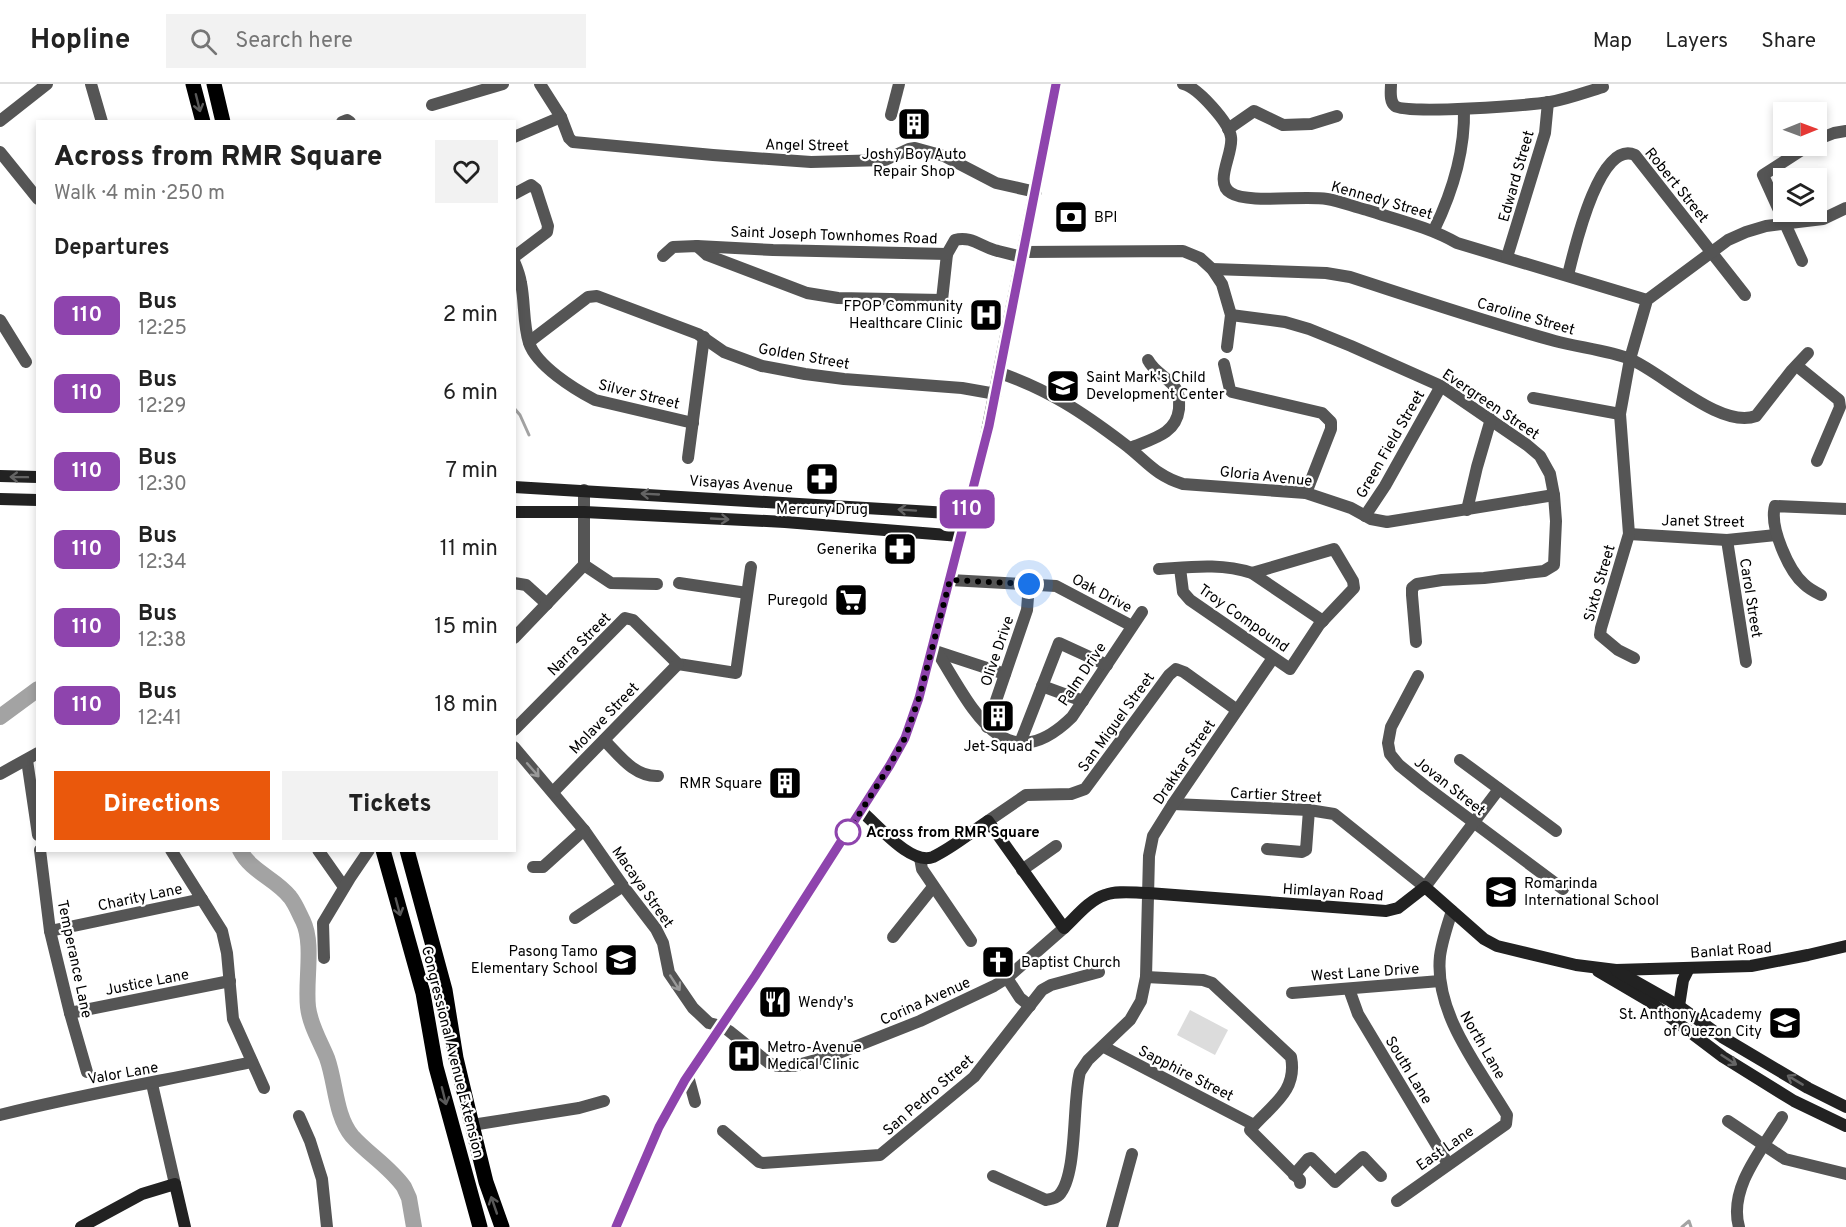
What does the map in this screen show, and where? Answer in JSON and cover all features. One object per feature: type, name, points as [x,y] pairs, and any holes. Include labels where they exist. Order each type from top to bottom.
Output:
[{"type":"main road","points":[[194,84],[203,120]]},
{"type":"main road","points":[[214,84],[223,120]]},
{"type":"main road","points":[[616,1227],[659,1127],[688,1076],[861,811],[905,738],[934,651],[996,394],[1056,84]]},
{"type":"main road","points":[[0,476],[36,477]]},
{"type":"main road","name":"Visayas Avenue","points":[[516,487],[966,514]]},
{"type":"main road","points":[[0,499],[36,500]]},
{"type":"main road","points":[[772,501],[772,522]]},
{"type":"main road","points":[[516,512],[584,512],[772,522],[960,536]]},
{"type":"main road","points":[[861,811],[910,854],[920,858]]},
{"type":"main road","points":[[988,821],[1064,928]]},
{"type":"main road","name":"San Miguel Street","points":[[920,858],[933,856],[988,821]]},
{"type":"main road","name":"Congressional Avenue Extension","points":[[384,852],[423,993],[436,1067],[480,1227]]},
{"type":"main road","name":"Congressional Avenue Extension","points":[[408,852],[446,990],[456,1058],[486,1182],[502,1227]]},
{"type":"main road","points":[[1425,887],[1484,939],[1497,946],[1594,969],[1616,970],[1679,1006],[1722,1037],[1808,1088],[1846,1107]]},
{"type":"main road","name":"Himlayan Road","points":[[1064,928],[1093,901],[1104,895],[1115,893],[1148,893],[1380,911],[1398,908],[1425,887]]},
{"type":"main road","name":"Banlat Road","points":[[1616,970],[1760,965],[1846,946]]},
{"type":"main road","points":[[1679,1006],[1683,980],[1689,968]]},
{"type":"main road","points":[[1594,969],[1649,1001],[1723,1057],[1794,1101],[1846,1126]]},
{"type":"main road","points":[[468,1188],[486,1182]]},
{"type":"main road","points":[[81,1227],[142,1194],[175,1184],[185,1227]]},
{"type":"street","points":[[0,121],[47,84]]},
{"type":"street","points":[[91,84],[101,120]]},
{"type":"street","points":[[432,105],[503,84]]},
{"type":"street","points":[[516,136],[561,117],[540,84]]},
{"type":"street","points":[[891,115],[899,84]]},
{"type":"street","points":[[1183,84],[1199,92],[1228,129],[1254,111],[1283,125],[1311,124],[1337,116]]},
{"type":"street","points":[[1391,84],[1392,103],[1396,107],[1407,110],[1464,109],[1548,102],[1603,87]]},
{"type":"street","name":"Edward Street","points":[[1507,257],[1545,133],[1548,102]]},
{"type":"street","points":[[1434,230],[1461,154],[1464,109]]},
{"type":"street","name":"Angel Street","points":[[561,117],[568,138],[575,142],[713,155],[811,162],[885,160],[915,148],[944,156],[996,183],[1036,192]]},
{"type":"street","name":"Kennedy Street","points":[[1228,129],[1231,145],[1224,179],[1225,187],[1230,193],[1243,197],[1326,199],[1434,230],[1457,243],[1647,300]]},
{"type":"street","points":[[1827,136],[1846,131]]},
{"type":"street","points":[[0,152],[36,197]]},
{"type":"street","name":"Robert Street","points":[[1568,275],[1585,211],[1594,190],[1612,162],[1623,152],[1628,152],[1635,155],[1745,295]]},
{"type":"street","points":[[1792,156],[1763,175],[1802,261]]},
{"type":"street","points":[[516,193],[531,186],[536,189],[548,226],[547,232],[516,257]]},
{"type":"street","points":[[1629,534],[1620,414],[1630,359],[1647,300],[1728,240],[1746,232],[1823,219],[1846,208]]},
{"type":"street","name":"Saint Joseph Townhomes Road","points":[[698,246],[707,255],[807,293],[838,298],[942,300],[947,254],[956,240],[961,238],[978,242],[996,251],[1004,260],[1022,259]]},
{"type":"street","name":"Saint Joseph Townhomes Road","points":[[663,256],[673,247],[698,246],[947,254]]},
{"type":"street","points":[[1022,259],[1183,252],[1200,258],[1212,268],[1222,284],[1231,315],[1227,347]]},
{"type":"street","points":[[516,266],[521,283],[529,342]]},
{"type":"street","name":"Caroline Street","points":[[1212,268],[1326,273],[1350,278],[1557,341],[1630,359],[1709,406],[1723,413],[1748,419],[1755,416],[1797,366]]},
{"type":"street","name":"Golden Street","points":[[529,342],[588,297],[597,296],[704,337],[724,352],[762,366],[806,374],[962,388],[996,394]]},
{"type":"street","name":"Evergreen Street","points":[[1231,315],[1284,322],[1309,329],[1440,386],[1491,419],[1540,456],[1550,474],[1554,495],[1557,521],[1554,565],[1544,571],[1417,584],[1412,588],[1416,642]]},
{"type":"street","points":[[0,320],[26,362]]},
{"type":"street","points":[[688,458],[704,337]]},
{"type":"street","name":"Silver Street","points":[[529,342],[535,355],[543,364],[583,394],[595,400],[693,423]]},
{"type":"street","points":[[1809,353],[1797,366],[1839,400],[1840,407],[1817,461]]},
{"type":"street","points":[[1130,448],[1169,431],[1178,420],[1180,401],[1178,392],[1173,385],[1153,370],[1148,360]]},
{"type":"street","points":[[1224,364],[1230,390],[1233,392],[1322,413],[1331,422],[1331,429],[1306,493]]},
{"type":"street","name":"Gloria Avenue","points":[[1000,373],[1050,393],[1084,414],[1130,448],[1154,471],[1167,479],[1183,484],[1306,493],[1387,522],[1554,495]]},
{"type":"street","name":"Green Field Street","points":[[1365,516],[1385,486],[1440,386]]},
{"type":"street","points":[[1533,398],[1620,414]]},
{"type":"street","points":[[1467,510],[1491,419]]},
{"type":"street","points":[[516,636],[584,565],[584,490]]},
{"type":"street","points":[[1821,595],[1803,584],[1776,535],[1773,512],[1775,506],[1846,509]]},
{"type":"street","name":"Janet Street","points":[[1629,534],[1726,540],[1776,535]]},
{"type":"street","name":"Sixto Street","points":[[1629,534],[1600,628],[1600,635],[1618,650],[1634,658]]},
{"type":"street","name":"Carol Street","points":[[1726,540],[1746,662]]},
{"type":"street","name":"Troy Compound","points":[[1180,568],[1183,592],[1190,600],[1290,669],[1323,621],[1354,588],[1353,581],[1334,549],[1252,573]]},
{"type":"street","points":[[584,565],[611,584],[657,584]]},
{"type":"street","name":"Troy Compound","points":[[1159,569],[1216,565],[1252,573],[1323,621]]},
{"type":"street","points":[[678,664],[736,674],[751,567]]},
{"type":"street","name":"Oak Drive","points":[[950,580],[1056,586],[1132,626]]},
{"type":"street","points":[[516,583],[526,585],[547,604]]},
{"type":"street","points":[[679,583],[747,593]]},
{"type":"street","name":"Olive Drive","points":[[987,727],[1027,610],[1029,584]]},
{"type":"street","name":"Palm Drive","points":[[1020,743],[1035,741],[1056,730],[1072,717],[1142,612]]},
{"type":"street","name":"Narra Street","points":[[516,728],[626,618],[633,620],[678,664]]},
{"type":"street","points":[[934,651],[987,727],[1000,738],[1020,743],[1059,643],[1107,665]]},
{"type":"street","points":[[934,651],[1005,674]]},
{"type":"street","name":"Drakkar Street","points":[[993,1176],[1040,1198],[1053,1199],[1064,1187],[1069,1171],[1080,1072],[1088,1060],[1104,1047],[1138,1009],[1146,977],[1149,856],[1153,836],[1273,658]]},
{"type":"street","name":"Molave Street","points":[[553,792],[678,664]]},
{"type":"street","name":"San Miguel Street","points":[[988,821],[1030,794],[1071,794],[1086,789],[1169,675],[1176,669],[1184,672],[1237,710]]},
{"type":"street","name":"Jovan Street","points":[[1418,676],[1391,727],[1388,742],[1390,754],[1399,765],[1563,890]]},
{"type":"street","points":[[1042,686],[1083,701]]},
{"type":"street","points":[[604,740],[637,771],[647,776],[658,776]]},
{"type":"street","name":"Macaya Street","points":[[516,749],[584,830],[656,929],[663,943],[669,973],[673,980],[703,1019],[714,1026],[721,1026]]},
{"type":"street","points":[[0,774],[32,757],[36,809]]},
{"type":"street","points":[[1460,760],[1556,831]]},
{"type":"street","points":[[1425,887],[1499,789]]},
{"type":"street","name":"Cartier Street","points":[[1173,804],[1324,812],[1342,819],[1425,887]]},
{"type":"street","points":[[1268,849],[1302,852],[1306,850],[1309,810]]},
{"type":"street","points":[[533,867],[543,867],[584,830]]},
{"type":"street","points":[[1022,870],[1056,846]]},
{"type":"street","name":"Temperance Lane","points":[[40,852],[50,931],[87,1072]]},
{"type":"street","points":[[172,852],[222,931],[233,1019],[264,1088]]},
{"type":"street","points":[[319,852],[344,887]]},
{"type":"street","points":[[324,958],[323,923],[368,852]]},
{"type":"street","points":[[920,858],[922,869],[933,887],[971,941]]},
{"type":"street","points":[[575,918],[623,886]]},
{"type":"street","points":[[893,937],[933,887]]},
{"type":"street","name":"Charity Lane","points":[[50,931],[202,899]]},
{"type":"street","name":"North Lane","points":[[1452,911],[1442,944],[1440,981],[1442,995],[1451,1021],[1508,1115],[1508,1120]]},
{"type":"street","name":"Corina Avenue","points":[[721,1026],[769,1063],[777,1066],[794,1066],[869,1042],[920,1021],[1004,981],[1064,928]]},
{"type":"street","name":"San Pedro Street","points":[[723,1131],[763,1163],[880,1155],[974,1077],[1046,987],[1099,972]]},
{"type":"street","points":[[1146,977],[1203,980],[1212,983],[1291,1057],[1294,1070],[1292,1083],[1252,1127]]},
{"type":"street","name":"Justice Lane","points":[[70,1013],[230,981]]},
{"type":"street","points":[[1004,981],[1030,1006]]},
{"type":"street","name":"West Lane Drive","points":[[1292,993],[1440,981]]},
{"type":"street","name":"South Lane","points":[[1349,989],[1358,1014],[1448,1164]]},
{"type":"street","name":"Sapphire Street","points":[[1104,1047],[1252,1127],[1297,1179],[1308,1159],[1311,1158],[1335,1182],[1363,1157],[1381,1176]]},
{"type":"street","name":"Valor Lane","points":[[0,1115],[67,1098],[152,1084],[252,1062]]},
{"type":"street","points":[[688,1076],[695,1102]]},
{"type":"street","points":[[152,1084],[175,1184]]},
{"type":"street","points":[[472,1125],[579,1108],[604,1101]]},
{"type":"street","points":[[299,1116],[322,1179],[327,1227]]},
{"type":"street","points":[[1739,1227],[1737,1206],[1745,1179],[1782,1117]]},
{"type":"street","name":"East Lane","points":[[1397,1201],[1506,1124],[1508,1120]]},
{"type":"street","points":[[1728,1121],[1793,1163],[1846,1174]]},
{"type":"street","points":[[1112,1227],[1132,1154]]},
{"type":"shaded area","points":[[1190,1010],[1228,1030],[1215,1055],[1177,1035]]},
{"type":"waterway","points":[[516,410],[529,435]]},
{"type":"waterway","points":[[0,717],[36,690]]},
{"type":"waterway","points":[[241,852],[250,864],[284,890],[303,921],[308,940],[309,1014],[327,1058],[342,1118],[352,1136],[404,1187],[409,1198],[414,1227]]},
{"type":"waterway","points":[[1682,1227],[1689,1221],[1691,1227]]},
{"type":"bus line","name":"110","points":[[616,1227],[659,1127],[685,1080],[780,938],[905,738],[919,698],[985,441],[1056,84]]},
{"type":"place","name":"Joshy Boy Auto Repair Shop","points":[[914,124]]},
{"type":"place","name":"BPI","points":[[1071,217]]},
{"type":"place","name":"FPOP Community Healthcare Clinic","points":[[986,315]]},
{"type":"place","name":"Saint Mark's Child Development Center","points":[[1063,386]]},
{"type":"place","name":"Mercury Drug","points":[[822,479]]},
{"type":"place","name":"Generika","points":[[900,549]]},
{"type":"place","name":"Puregold","points":[[851,600]]},
{"type":"place","name":"Jet-Squad","points":[[998,716]]},
{"type":"place","name":"RMR Square","points":[[785,783]]},
{"type":"place","name":"Across from RMR Square","points":[[848,832]]},
{"type":"place","name":"Romarinda International School","points":[[1501,892]]},
{"type":"place","name":"Pasong Tamo Elementary School","points":[[621,960]]},
{"type":"place","name":"Baptist Church","points":[[998,962]]},
{"type":"place","name":"Wendy's","points":[[775,1002]]},
{"type":"place","name":"St. Anthony Academy of Quezon City","points":[[1785,1023]]},
{"type":"place","name":"Metro-Avenue Medical Clinic","points":[[744,1056]]},
{"type":"route","points":[[848,832],[905,738],[919,698],[950,580],[1029,584]]}]
